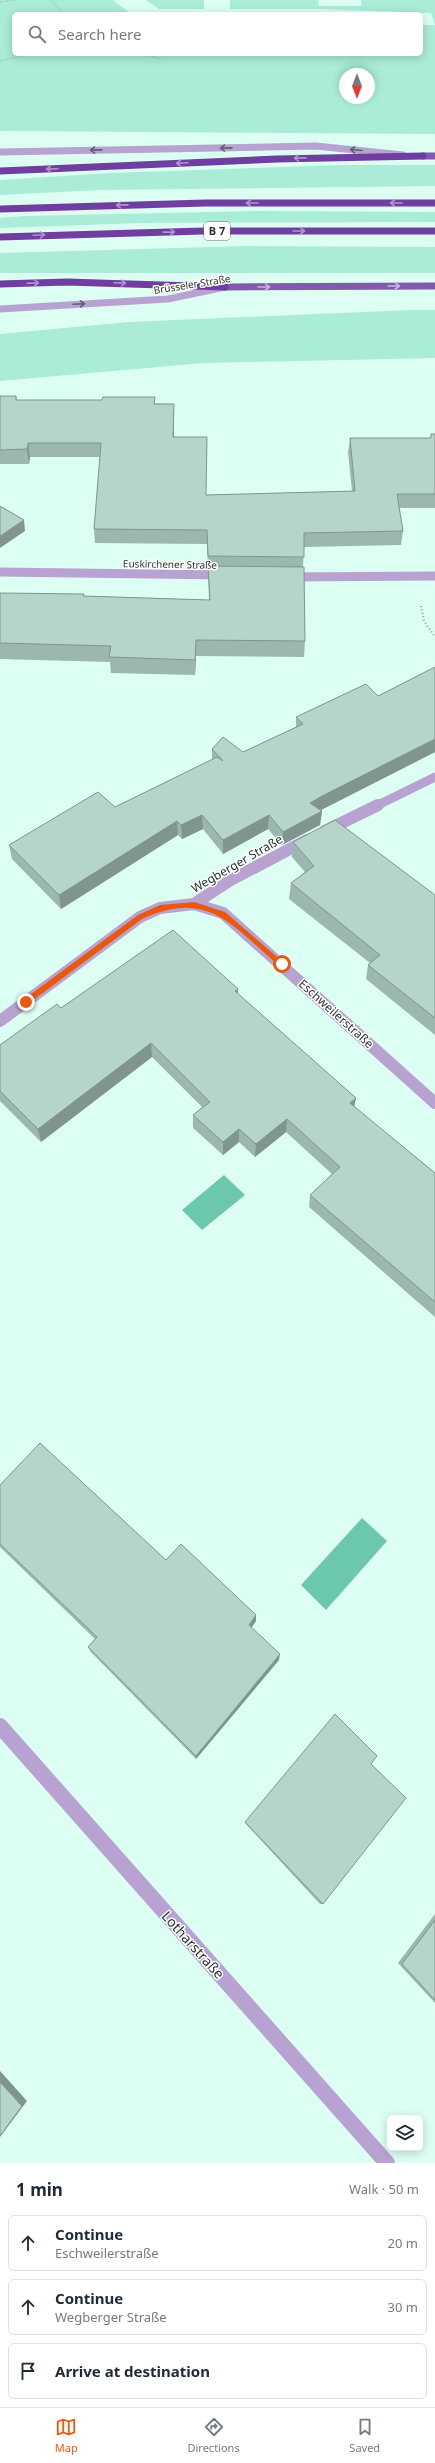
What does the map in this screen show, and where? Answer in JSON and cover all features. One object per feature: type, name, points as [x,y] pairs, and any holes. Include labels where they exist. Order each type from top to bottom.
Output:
[{"type":"highway","points":[[0,171],[277,159],[423,156]]},
{"type":"highway","points":[[0,209],[205,203],[435,203]]},
{"type":"highway","name":"B 7","points":[[0,237],[179,231],[435,231]]},
{"type":"highway","points":[[0,284],[67,282],[225,287]]},
{"type":"main road","points":[[423,156],[435,156]]},
{"type":"main road","name":"Brüsseler Straße","points":[[225,287],[435,286]]},
{"type":"street","points":[[0,152],[316,146],[423,156]]},
{"type":"street","name":"Brüsseler Straße","points":[[0,310],[168,299],[225,287]]},
{"type":"street","name":"Euskirchener Straße","points":[[0,572],[234,576]]},
{"type":"street","points":[[280,576],[435,576]]},
{"type":"street","name":"Wegberger Straße","points":[[0,1020],[140,917],[160,908],[194,904],[243,874],[365,810],[435,777]]},
{"type":"street","name":"Eschweilerstraße","points":[[194,904],[223,913],[435,1103]]},
{"type":"street","name":"Lotharstraße","points":[[0,1726],[387,2163]]},
{"type":"path","points":[[0,2],[16,0]]},
{"type":"path","points":[[51,0],[61,12]]},
{"type":"path","points":[[0,61],[21,56]]},
{"type":"path","points":[[150,56],[160,59]]},
{"type":"shaded area","points":[[0,0],[113,0],[128,12],[12,12],[12,56],[423,56],[423,25],[435,25],[435,134],[0,131]]},
{"type":"shaded area","points":[[146,0],[204,0],[204,9],[159,9]]},
{"type":"shaded area","points":[[230,0],[318,0],[319,6],[361,6],[361,0],[435,0],[435,25],[431,13],[423,12],[319,9],[230,9]]},
{"type":"shaded area","points":[[339,165],[435,165],[435,186],[101,190],[0,195],[0,180],[110,173]]},
{"type":"shaded area","points":[[257,211],[435,212],[435,222],[141,223],[0,228],[0,218],[25,216]]},
{"type":"shaded area","points":[[247,246],[435,247],[435,273],[0,273],[0,253]]},
{"type":"shaded area","points":[[435,310],[435,358],[204,363],[0,381],[0,334],[129,322]]},
{"type":"shaded area","points":[[224,1175],[245,1195],[202,1230],[182,1210]]},
{"type":"shaded area","points":[[362,1518],[387,1541],[326,1610],[301,1585]]},
{"type":"building","points":[[0,396],[16,396],[16,400],[102,400],[103,397],[155,397],[154,404],[174,404],[173,437],[207,437],[206,495],[355,491],[350,438],[431,438],[431,434],[435,434],[435,494],[397,494],[403,531],[304,533],[304,557],[208,556],[207,530],[94,529],[101,443],[28,443],[27,449],[0,450]]},
{"type":"building","points":[[0,506],[24,520],[0,536]]},
{"type":"building","points":[[208,566],[304,567],[305,641],[196,640],[195,660],[109,657],[111,646],[0,643],[0,593],[84,594],[83,596],[210,600]]},
{"type":"building","points":[[435,667],[435,739],[310,803],[322,811],[283,832],[269,815],[223,840],[202,815],[181,825],[177,821],[59,895],[9,845],[98,792],[115,807],[217,757],[223,761],[212,749],[223,737],[243,752],[303,724],[296,717],[366,684],[378,696]]},
{"type":"building","points":[[335,820],[435,895],[435,1018],[368,965],[380,955],[291,883],[314,866],[293,842]]},
{"type":"building","points":[[173,930],[238,989],[235,991],[356,1098],[350,1103],[435,1173],[435,1302],[310,1195],[340,1167],[287,1119],[256,1144],[239,1129],[223,1142],[193,1115],[210,1102],[151,1043],[38,1129],[0,1091],[0,1045],[57,1004],[61,1008]]},
{"type":"building","points":[[40,1443],[166,1560],[181,1544],[256,1615],[249,1625],[280,1654],[196,1756],[88,1647],[97,1637],[0,1544],[0,1485]]},
{"type":"building","points":[[335,1714],[377,1756],[371,1764],[406,1798],[323,1904],[245,1822]]},
{"type":"building","points":[[435,1920],[435,2000],[402,1964]]},
{"type":"building","points":[[0,2082],[22,2106],[0,2136]]},
{"type":"route","points":[[26,1002],[140,917],[160,908],[194,904],[223,913],[282,964]]}]
